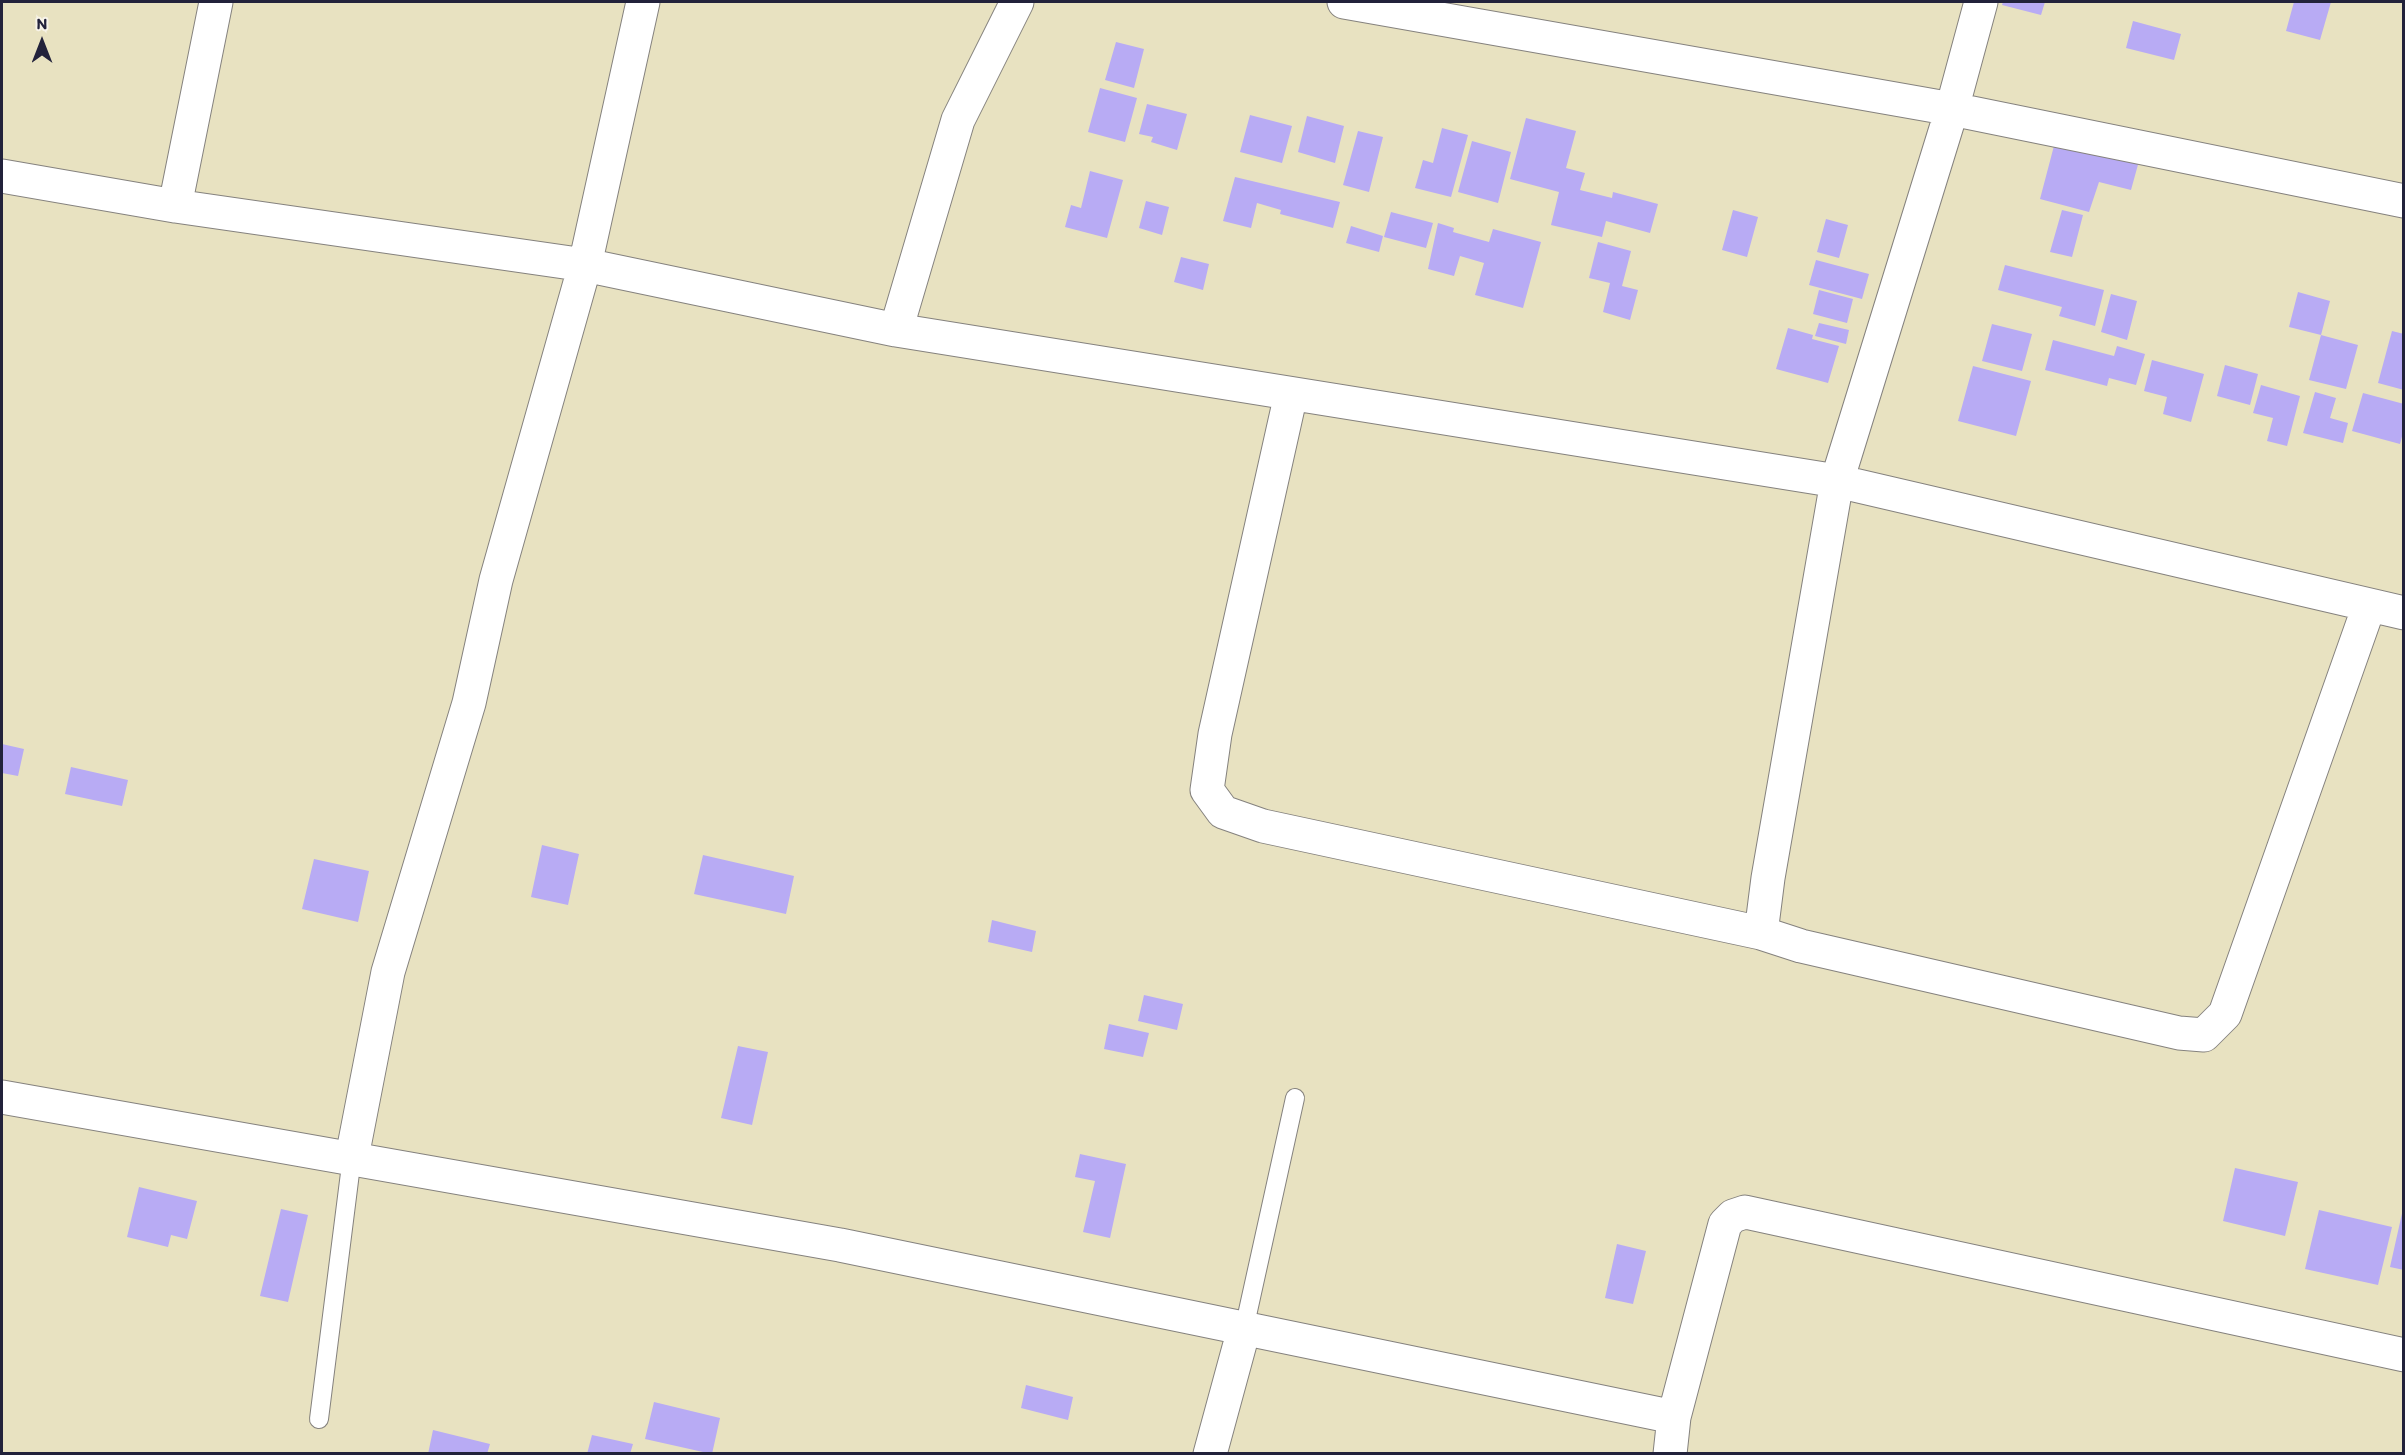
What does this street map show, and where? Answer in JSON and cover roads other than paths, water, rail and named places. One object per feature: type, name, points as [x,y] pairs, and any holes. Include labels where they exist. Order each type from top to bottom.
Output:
[{"type":"street","points":[[175,206],[216,2]]},
{"type":"street","points":[[352,1157],[388,972],[469,703],[496,580],[585,265],[644,2]]},
{"type":"street","points":[[896,330],[958,120],[1017,2]]},
{"type":"street","points":[[1344,2],[1952,109],[2403,201]]},
{"type":"street","points":[[1761,933],[1768,878],[1837,481],[1952,109],[1981,2]]},
{"type":"street","points":[[2,176],[175,206],[585,265],[896,330],[1837,481],[2403,614]]},
{"type":"street","points":[[1291,394],[1215,734],[1207,790],[1223,812],[1263,826],[1761,933],[1801,946],[2179,1033],[2204,1035],[2225,1014],[2369,606]]},
{"type":"street","points":[[2,1097],[840,1245],[1674,1417]]},
{"type":"street","points":[[1670,1454],[1674,1417],[1725,1224],[1733,1216],[1745,1212],[2403,1355]]},
{"type":"street","points":[[1210,1454],[1244,1329]]},
{"type":"lane","points":[[1244,1329],[1295,1098]]},
{"type":"lane","points":[[319,1419],[352,1157]]}]
